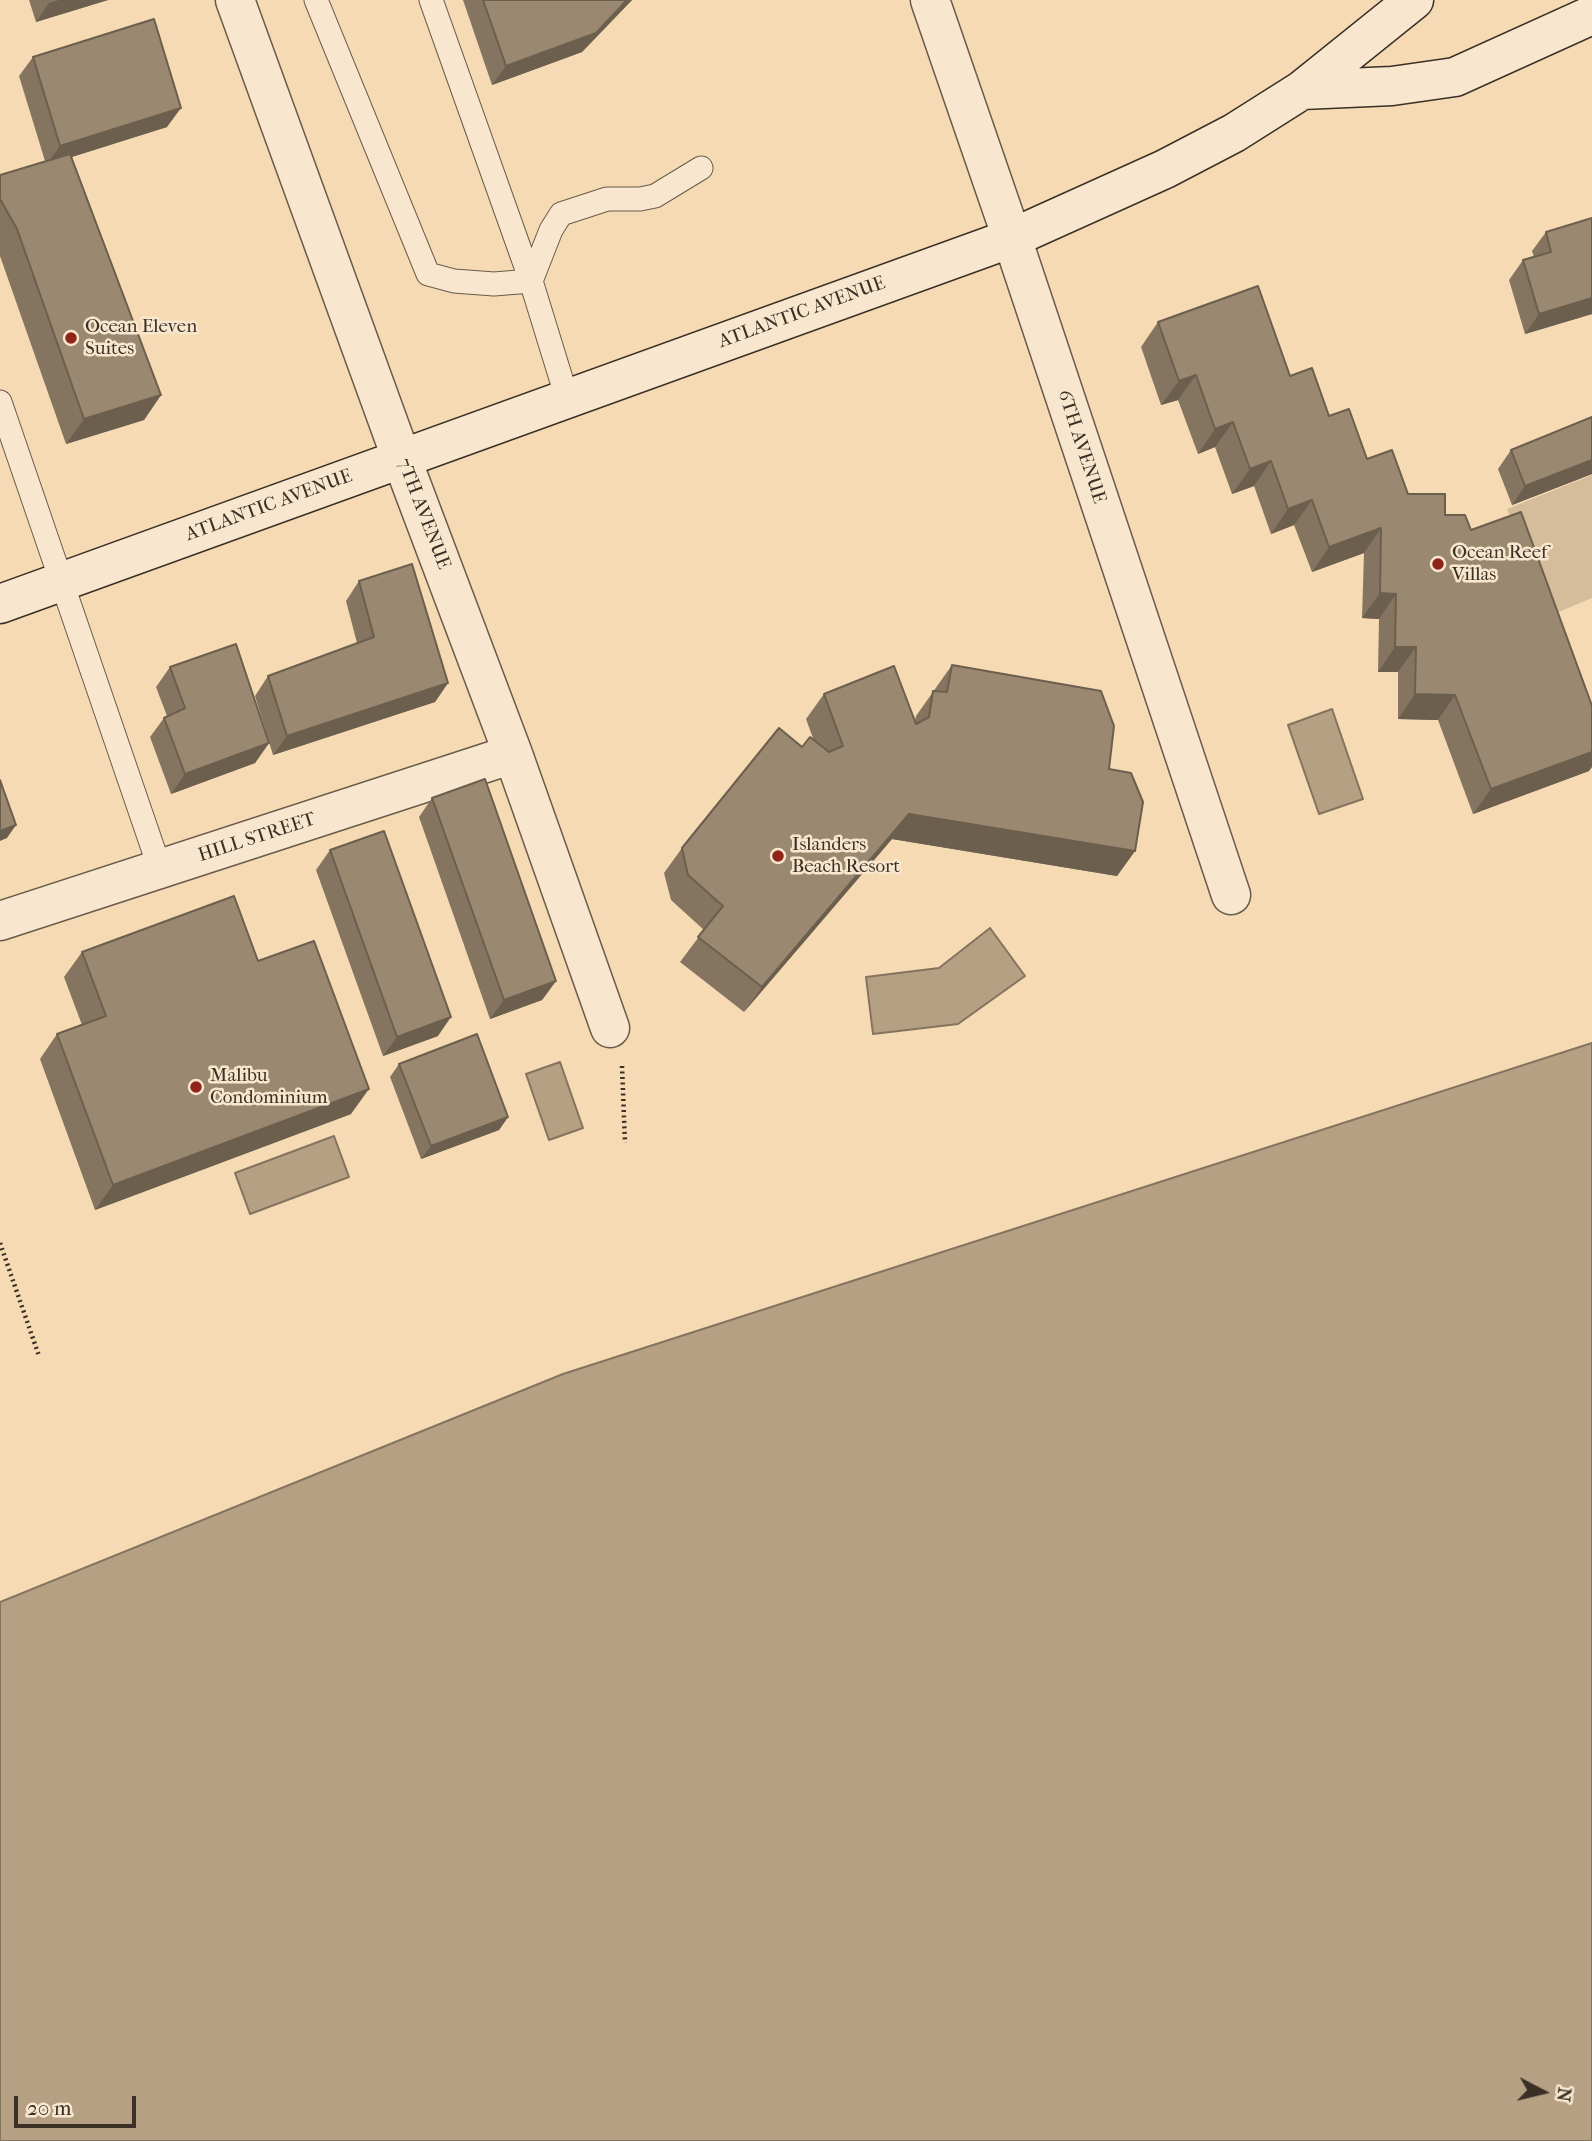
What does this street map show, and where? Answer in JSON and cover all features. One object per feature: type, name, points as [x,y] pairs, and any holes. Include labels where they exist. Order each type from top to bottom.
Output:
[{"type":"street","name":"6TH AVENUE","points":[[930,0],[1231,895]]},
{"type":"street","points":[[1302,90],[1413,0]]},
{"type":"street","name":"7TH AVENUE","points":[[244,2],[401,457],[513,754],[610,1028]]},
{"type":"street","name":"ATLANTIC AVENUE","points":[[0,604],[1012,238],[1165,169],[1234,133],[1302,90],[1392,86],[1455,77],[1592,15]]},
{"type":"street","name":"HILL STREET","points":[[0,921],[513,754]]},
{"type":"lane","points":[[317,0],[428,274],[454,281],[494,284],[531,281]]},
{"type":"lane","points":[[431,0],[531,281],[566,398]]},
{"type":"lane","points":[[531,281],[551,230],[561,214],[607,199],[655,196],[701,168]]},
{"type":"lane","points":[[0,402],[160,869]]},
{"type":"path","points":[[610,1028],[622,1064],[625,1143]]},
{"type":"path","points":[[0,1243],[39,1356]]},
{"type":"shaded area","points":[[1592,475],[1592,598],[1549,616],[1507,509]]},
{"type":"shaded area","points":[[1332,709],[1363,799],[1319,814],[1288,725]]},
{"type":"shaded area","points":[[990,928],[1025,976],[958,1024],[873,1034],[866,977],[939,968]]},
{"type":"shaded area","points":[[1592,1043],[1592,2141],[0,2141],[0,1602],[563,1374]]},
{"type":"shaded area","points":[[560,1062],[583,1128],[549,1140],[526,1074]]},
{"type":"shaded area","points":[[334,1136],[349,1177],[250,1214],[235,1173]]},
{"type":"building","points":[[483,0],[627,0],[596,33],[506,66]]},
{"type":"building","points":[[154,19],[181,108],[60,146],[33,57]]},
{"type":"building","name":"Ocean Eleven Suites","points":[[70,154],[161,395],[84,419],[17,229],[0,199],[0,175]]},
{"type":"building","points":[[1592,218],[1592,298],[1539,314],[1523,260],[1551,252],[1546,232]]},
{"type":"building","name":"Ocean Reef Villas","points":[[1258,286],[1290,376],[1312,368],[1329,416],[1349,409],[1367,459],[1392,450],[1408,494],[1445,494],[1445,515],[1465,515],[1471,530],[1521,512],[1592,706],[1592,752],[1491,789],[1455,695],[1415,694],[1416,647],[1395,647],[1396,594],[1380,593],[1381,528],[1329,547],[1312,500],[1288,509],[1271,461],[1250,469],[1233,422],[1215,429],[1196,375],[1179,381],[1158,322]]},
{"type":"building","points":[[1592,417],[1592,460],[1525,486],[1511,450]]},
{"type":"building","points":[[412,564],[448,683],[287,736],[268,676],[374,637],[359,581]]},
{"type":"building","points":[[236,644],[269,743],[185,774],[164,718],[185,708],[170,667]]},
{"type":"building","name":"Islanders Beach Resort","points":[[952,665],[1101,691],[1114,726],[1109,769],[1131,773],[1143,802],[1135,851],[909,814],[762,987],[698,937],[723,906],[688,875],[682,848],[779,728],[802,747],[810,737],[829,752],[843,746],[824,694],[894,666],[916,724],[929,717],[933,691],[947,692]]},
{"type":"building","points":[[485,779],[556,981],[504,1000],[432,798]]},
{"type":"building","points":[[0,780],[16,825],[0,831]]},
{"type":"building","points":[[384,831],[451,1017],[397,1037],[330,850]]},
{"type":"building","name":"Malibu Condominium","points":[[234,896],[258,961],[314,941],[369,1089],[113,1185],[57,1034],[106,1016],[82,952]]},
{"type":"building","points":[[477,1034],[508,1117],[431,1146],[399,1064]]},
{"type":"place","name":"Ocean Eleven Suites","points":[[71,338]]},
{"type":"place","name":"Ocean Reef Villas","points":[[1438,564]]},
{"type":"place","name":"Islanders Beach Resort","points":[[778,856]]},
{"type":"place","name":"Malibu Condominium","points":[[196,1087]]}]
